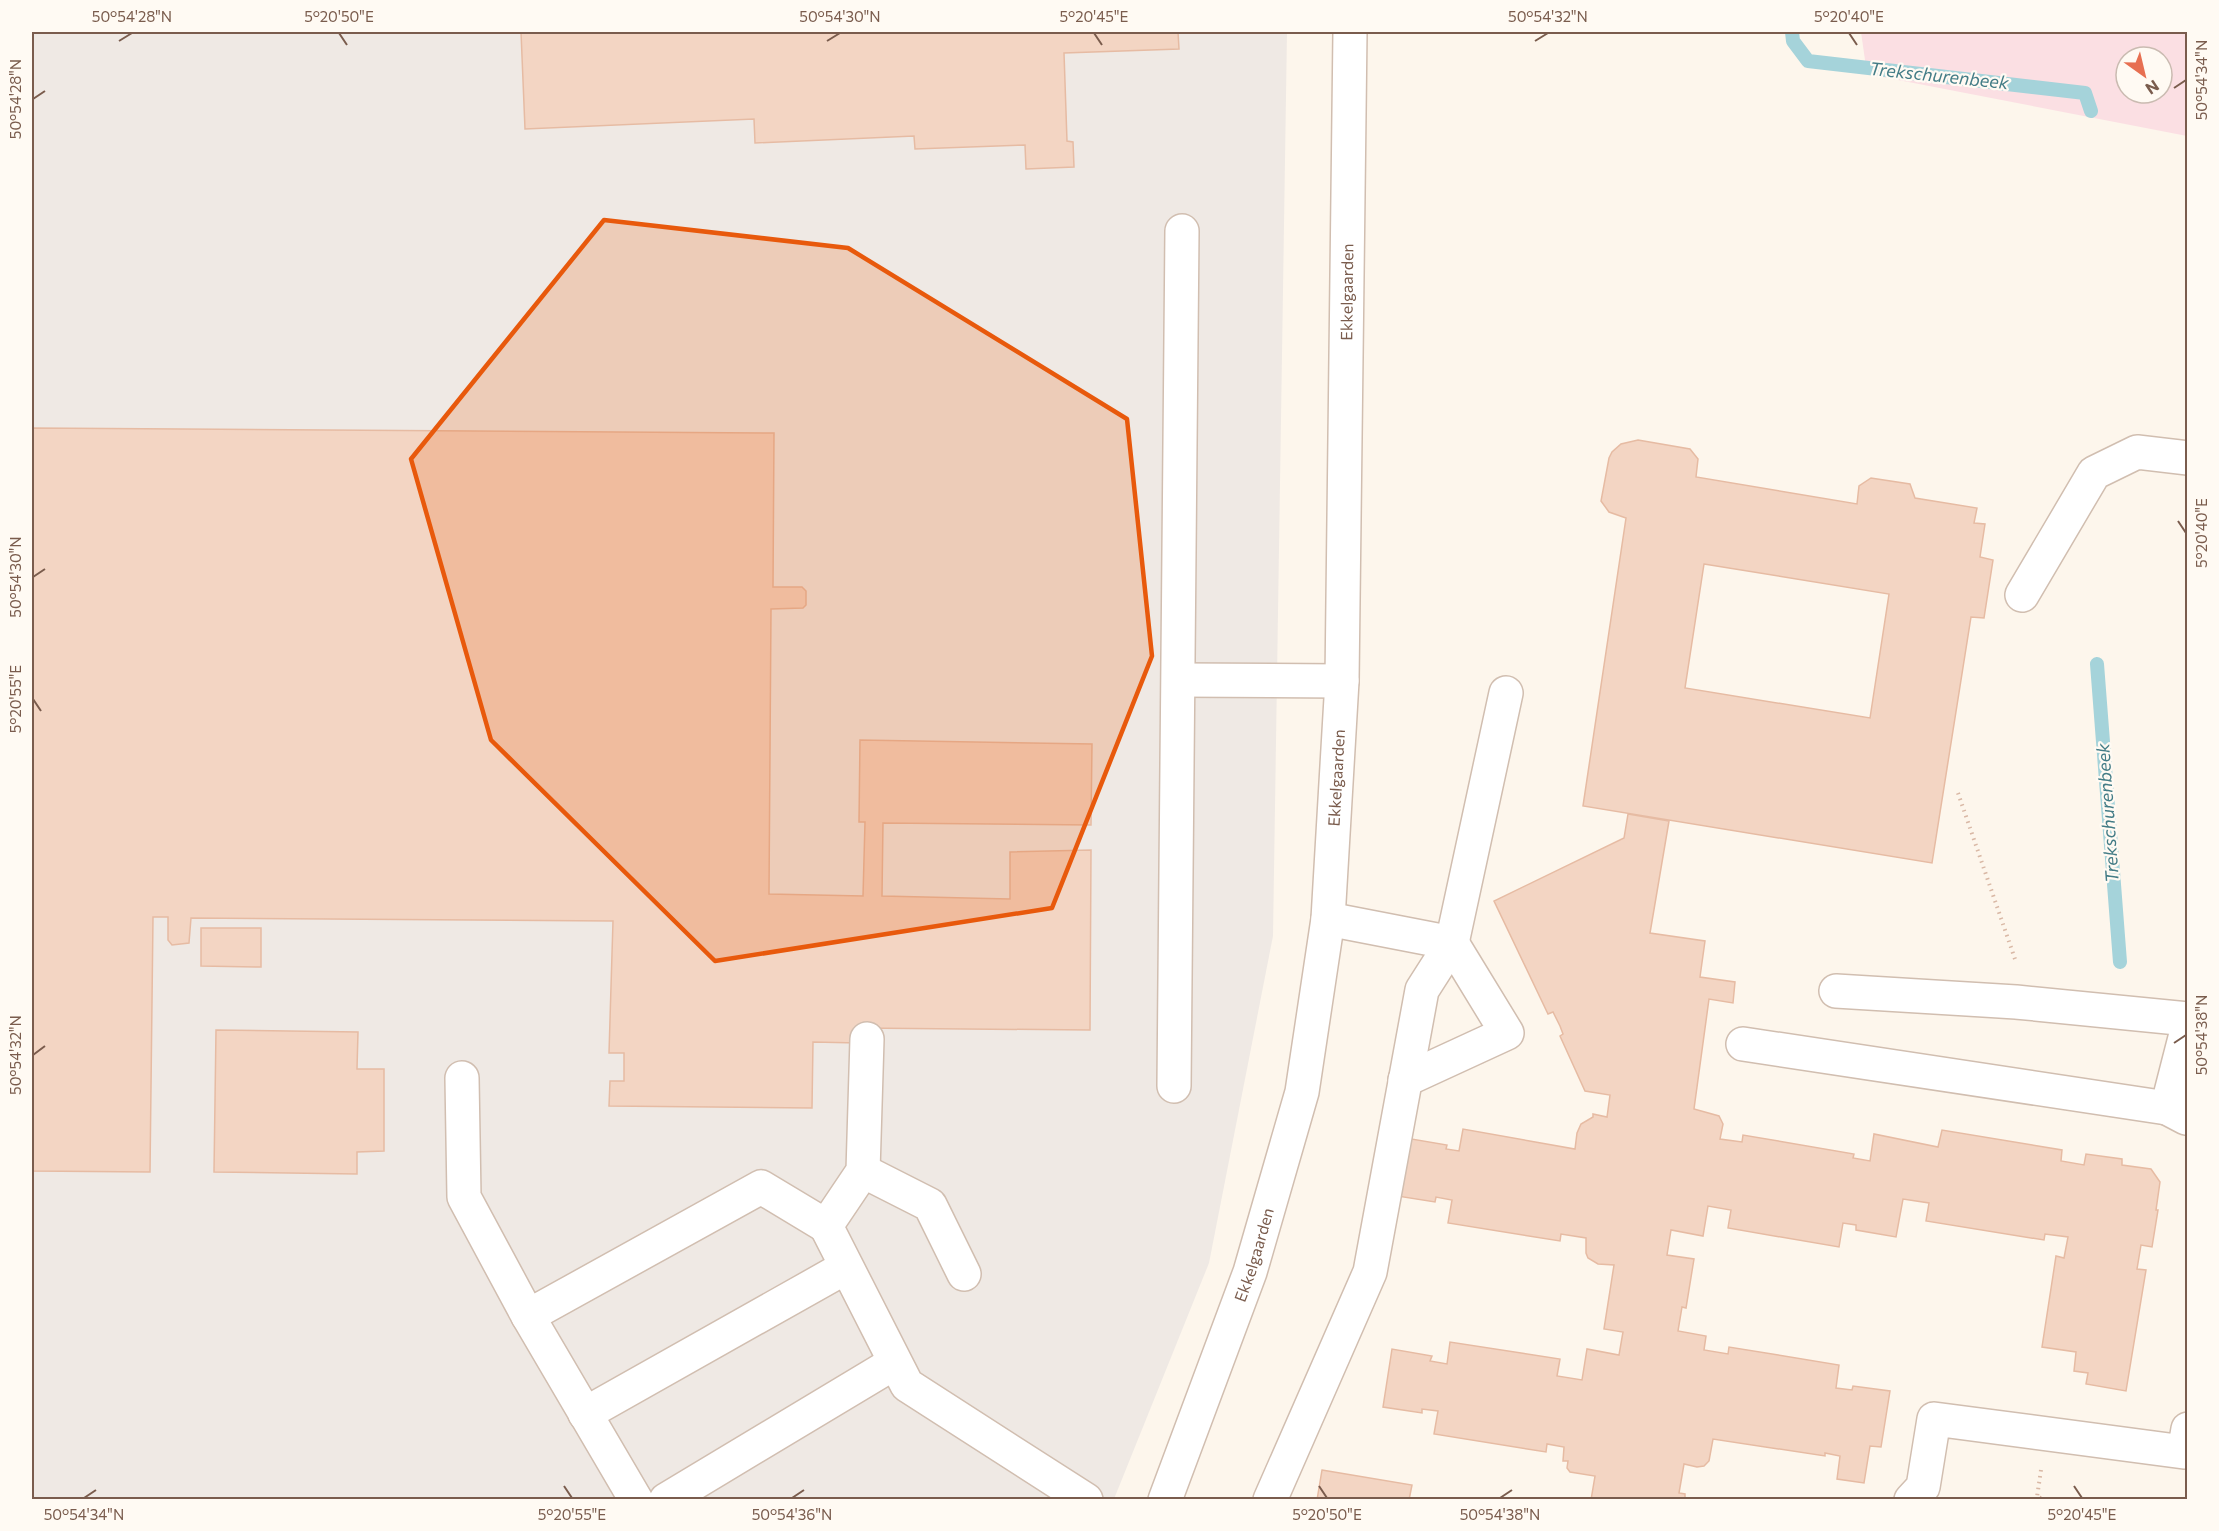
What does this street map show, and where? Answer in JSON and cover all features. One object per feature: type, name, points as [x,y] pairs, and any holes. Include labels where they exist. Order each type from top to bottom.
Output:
[{"type":"street","name":"Ekkelgaarden","points":[[1165,1500],[1250,1272],[1302,1092],[1328,919],[1342,681],[1350,32]]},
{"type":"street","points":[[1173,1086],[1182,231]]},
{"type":"street","points":[[2022,595],[2094,473],[2137,452],[2187,458]]},
{"type":"street","points":[[1179,680],[1342,681]]},
{"type":"street","points":[[1270,1500],[1370,1272],[1422,990],[1452,943],[1506,693]]},
{"type":"street","points":[[1328,919],[1452,943],[1507,1033],[1405,1080]]},
{"type":"street","points":[[1836,991],[2016,1002],[2187,1019]]},
{"type":"street","points":[[1743,1044],[2177,1113],[2187,1026]]},
{"type":"street","points":[[826,1226],[863,1171],[867,1039]]},
{"type":"street","points":[[462,1078],[464,1197],[528,1316],[636,1500]]},
{"type":"street","points":[[863,1171],[930,1205],[964,1274]]},
{"type":"street","points":[[528,1316],[761,1187],[826,1226],[907,1385],[1086,1500]]},
{"type":"street","points":[[585,1414],[846,1267]]},
{"type":"street","points":[[666,1500],[894,1363]]},
{"type":"street","points":[[1911,1500],[1923,1487],[1934,1419],[2184,1452],[2187,1429]]},
{"type":"path","points":[[1958,793],[2020,974],[2016,1002]]},
{"type":"highlighted area","points":[[604,220],[848,248],[1127,419],[1152,656],[1052,908],[715,961],[491,740],[411,459]]},
{"type":"shaded area","points":[[32,32],[1287,32],[1273,936],[1209,1263],[1114,1499],[32,1499]]},
{"type":"shaded area","points":[[1861,32],[2187,32],[2187,136],[1867,74]]},
{"type":"building","points":[[521,32],[1178,32],[1179,49],[1064,53],[1067,141],[1073,142],[1074,167],[1026,169],[1025,145],[915,149],[914,136],[755,143],[754,119],[525,129]]},
{"type":"building","points":[[32,428],[774,433],[773,587],[802,587],[806,591],[806,605],[803,608],[771,609],[769,894],[863,896],[865,822],[859,822],[860,740],[1092,744],[1091,825],[883,823],[882,896],[1010,899],[1010,852],[1091,850],[1090,1030],[858,1028],[858,1043],[813,1042],[812,1108],[609,1106],[610,1081],[624,1081],[624,1053],[609,1053],[613,921],[191,918],[189,943],[172,945],[168,940],[168,917],[153,917],[150,1172],[32,1171]]},
{"type":"building","points":[[1638,440],[1690,449],[1698,459],[1696,477],[1857,504],[1859,486],[1871,478],[1910,484],[1915,498],[1977,508],[1974,523],[1985,524],[1980,557],[1993,560],[1984,618],[1971,617],[1932,863],[1583,806],[1626,518],[1609,512],[1601,501],[1609,458],[1621,444]],"holes":[[[1704,564],[1889,594],[1870,718],[1685,688]]]},
{"type":"building","points":[[1628,814],[1669,821],[1650,933],[1705,941],[1700,977],[1735,982],[1733,1003],[1709,999],[1694,1109],[1719,1116],[1723,1124],[1720,1139],[1742,1142],[1743,1135],[1854,1154],[1853,1158],[1870,1161],[1874,1134],[1938,1147],[1942,1130],[2062,1150],[2061,1161],[2084,1165],[2086,1154],[2122,1159],[2122,1165],[2151,1169],[2160,1182],[2156,1210],[2158,1210],[2152,1247],[2141,1245],[2137,1269],[2146,1270],[2126,1391],[2086,1384],[2088,1373],[2074,1371],[2076,1352],[2042,1347],[2056,1256],[2064,1258],[2068,1237],[2045,1234],[2044,1240],[1926,1221],[1929,1203],[1903,1199],[1896,1237],[1856,1230],[1856,1225],[1843,1223],[1839,1247],[1728,1228],[1731,1210],[1708,1206],[1703,1236],[1671,1230],[1667,1255],[1694,1259],[1686,1308],[1682,1307],[1678,1331],[1706,1336],[1704,1350],[1728,1354],[1729,1347],[1839,1365],[1836,1388],[1852,1390],[1853,1386],[1890,1391],[1881,1447],[1870,1446],[1864,1483],[1837,1479],[1840,1456],[1825,1453],[1825,1456],[1713,1439],[1709,1461],[1704,1466],[1684,1464],[1679,1493],[1685,1494],[1685,1500],[1591,1500],[1595,1476],[1570,1472],[1567,1468],[1568,1461],[1563,1461],[1564,1447],[1547,1444],[1546,1452],[1434,1434],[1438,1411],[1422,1409],[1422,1413],[1383,1407],[1392,1349],[1432,1356],[1430,1361],[1447,1364],[1450,1342],[1560,1359],[1557,1376],[1582,1380],[1587,1349],[1619,1355],[1623,1332],[1604,1329],[1614,1265],[1598,1264],[1588,1258],[1586,1238],[1561,1234],[1560,1241],[1448,1223],[1452,1200],[1436,1197],[1435,1202],[1397,1196],[1406,1138],[1447,1145],[1446,1149],[1459,1151],[1463,1129],[1575,1149],[1581,1124],[1593,1117],[1593,1114],[1607,1117],[1610,1095],[1585,1091],[1560,1036],[1563,1034],[1560,1026],[1553,1012],[1548,1014],[1494,901],[1624,838]]},
{"type":"building","points":[[201,928],[261,928],[261,967],[201,966]]},
{"type":"building","points":[[216,1030],[358,1032],[357,1069],[384,1069],[384,1151],[357,1152],[357,1174],[214,1172]]},
{"type":"building","points":[[1322,1470],[1412,1485],[1409,1500],[1317,1500]]},
{"type":"waterway","name":"Trekschurenbeek","points":[[1792,32],[1793,41],[1808,61],[2085,93],[2091,111]]},
{"type":"waterway","name":"Trekschurenbeek","points":[[2097,664],[2120,962]]}]
